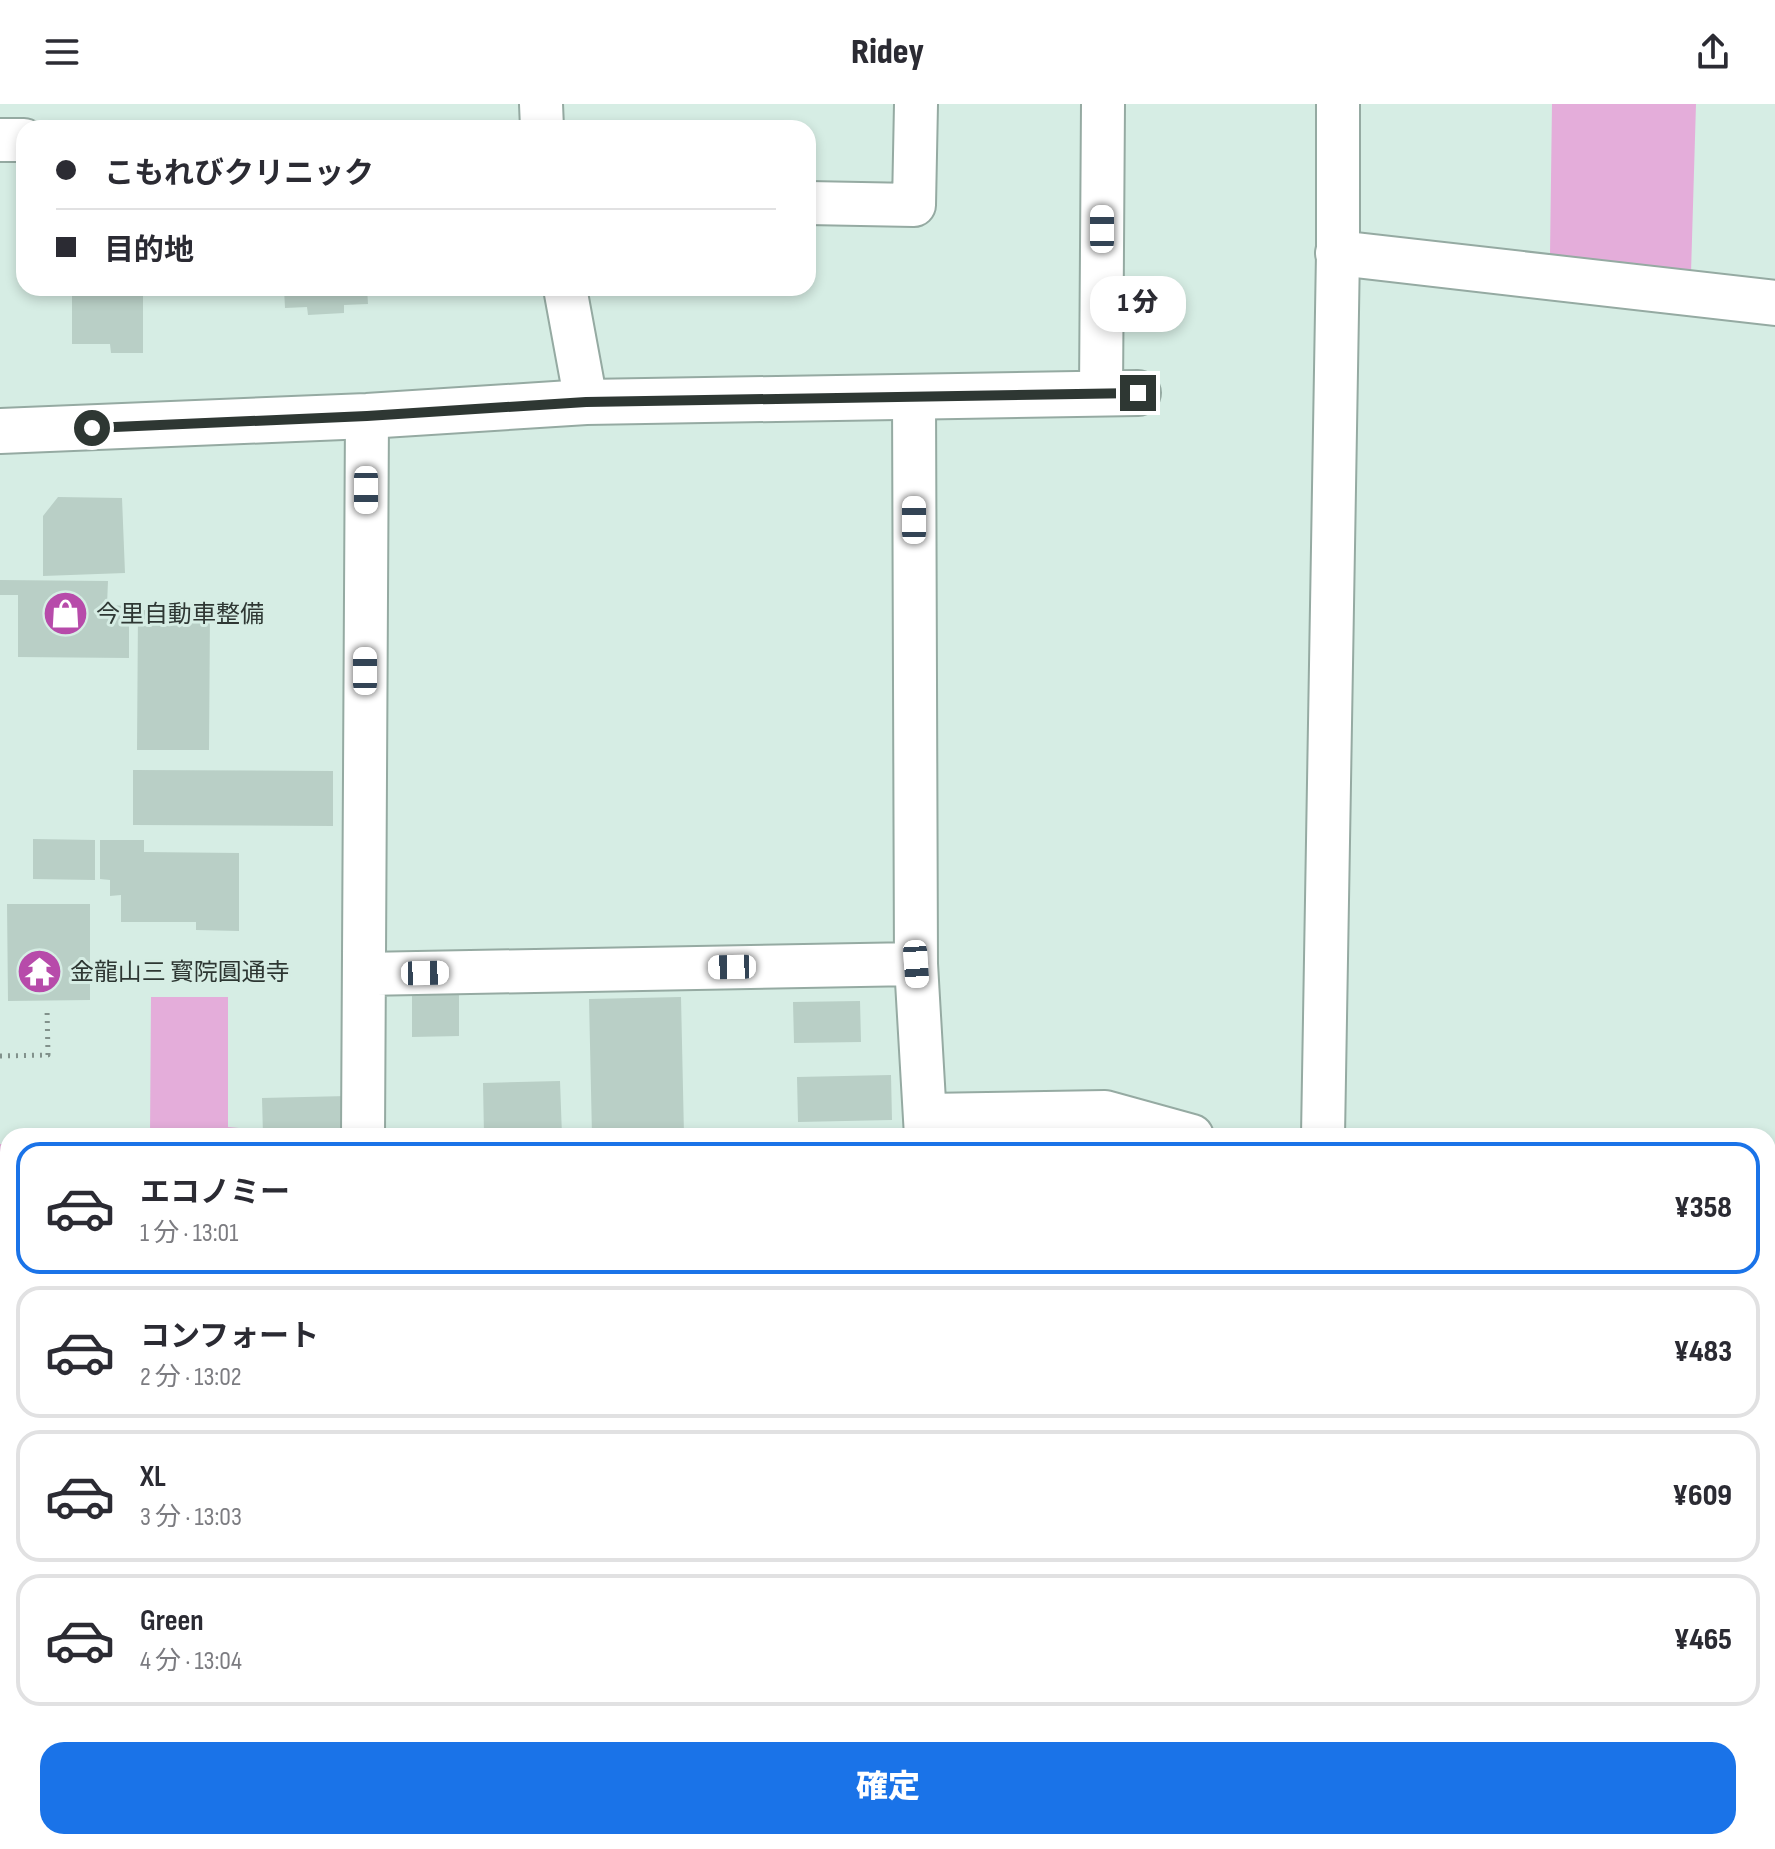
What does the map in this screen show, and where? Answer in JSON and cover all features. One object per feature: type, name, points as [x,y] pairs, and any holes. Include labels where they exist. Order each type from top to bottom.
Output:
[{"type":"street","points":[[816,203],[914,205],[916,104]]},
{"type":"street","points":[[0,431],[367,416],[586,402],[1120,393],[1103,104]]},
{"type":"street","points":[[1323,1128],[1338,104]]},
{"type":"street","points":[[1338,253],[1775,303]]},
{"type":"street","points":[[566,296],[586,402]]},
{"type":"street","points":[[914,396],[916,964],[926,1126],[1105,1112],[1163,1128]]},
{"type":"street","points":[[363,1128],[367,416]]},
{"type":"street","points":[[364,974],[916,964]]},
{"type":"path","points":[[0,1056],[48,1055],[47,1008]]},
{"type":"shaded area","points":[[1552,104],[1696,104],[1691,273],[1550,254]]},
{"type":"shaded area","points":[[151,997],[228,997],[228,1127],[239,1128],[150,1128]]},
{"type":"building","points":[[72,296],[143,296],[143,353],[111,353],[110,344],[72,344]]},
{"type":"building","points":[[284,296],[368,296],[368,304],[344,305],[344,313],[308,315],[307,307],[285,308]]},
{"type":"building","points":[[58,497],[122,498],[125,573],[43,576],[43,516]]},
{"type":"building","points":[[0,580],[108,581],[107,605],[129,606],[129,658],[18,657],[18,595],[0,595]]},
{"type":"building","points":[[138,610],[210,610],[209,750],[137,750]]},
{"type":"building","points":[[133,770],[333,771],[333,826],[133,825]]},
{"type":"building","points":[[33,839],[95,840],[95,880],[33,879]]},
{"type":"building","points":[[100,840],[144,840],[144,852],[239,853],[239,931],[196,930],[196,922],[121,922],[121,895],[110,896],[110,880],[100,879]]},
{"type":"building","points":[[7,904],[90,904],[90,1000],[8,1001]]},
{"type":"building","points":[[412,995],[459,995],[459,1036],[412,1037]]},
{"type":"building","points":[[681,997],[684,1128],[592,1128],[589,999]]},
{"type":"building","points":[[860,1001],[861,1042],[794,1043],[793,1002]]},
{"type":"building","points":[[891,1075],[892,1120],[798,1122],[797,1077]]},
{"type":"building","points":[[560,1081],[562,1128],[484,1128],[483,1083]]},
{"type":"building","points":[[347,1096],[347,1128],[263,1128],[262,1098]]},
{"type":"place","name":"今里自動車整備","points":[[65,614]]},
{"type":"place","name":"金龍山三 寳院圓通寺","points":[[39,972]]},
{"type":"route","points":[[92,428],[367,416],[586,402],[1138,393]]}]
